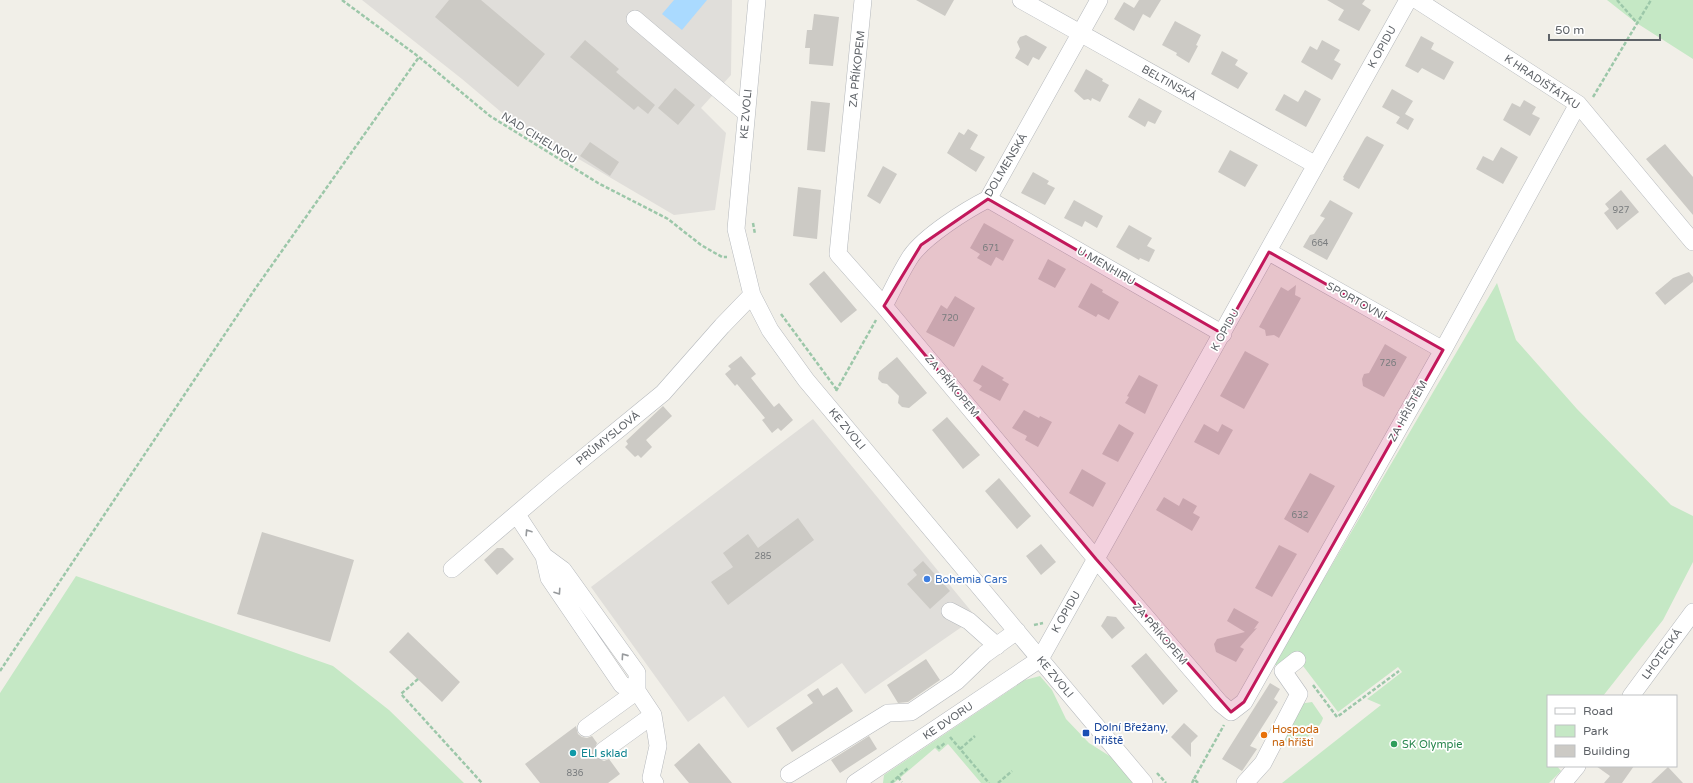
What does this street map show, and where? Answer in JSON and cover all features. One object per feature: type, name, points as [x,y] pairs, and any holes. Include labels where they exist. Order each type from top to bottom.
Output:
[{"type":"street","name":"KE ZVOLI","points":[[756,0],[736,229],[752,295],[770,330],[825,403],[1144,783]]},
{"type":"street","name":"ZA PŘÍKOPEM","points":[[863,0],[838,254],[884,306],[1096,560],[1220,703],[1231,712]]},
{"type":"street","name":"BELTINSKÁ","points":[[1021,0],[1316,166]]},
{"type":"street","name":"DOLMENSKÁ","points":[[884,306],[911,257],[921,246],[972,208],[988,199],[1099,0]]},
{"type":"street","name":"K OPIDU","points":[[1040,659],[1269,252],[1408,0]]},
{"type":"street","name":"K HRADIŠŤÁTKU","points":[[1416,0],[1578,104],[1693,242]]},
{"type":"street","points":[[635,19],[746,113]]},
{"type":"street","name":"ZA HŘIŠTĚM","points":[[1231,712],[1244,702],[1443,350],[1578,104]]},
{"type":"street","name":"U MENHIRU","points":[[988,199],[1223,334]]},
{"type":"street","name":"SPORTOVNÍ","points":[[1269,252],[1443,350]]},
{"type":"street","name":"PRŮMYSLOVÁ","points":[[452,569],[663,393],[722,326],[752,295]]},
{"type":"street","points":[[517,514],[544,556],[549,578],[622,685],[637,691],[653,714],[658,746],[650,781]]},
{"type":"street","points":[[950,611],[969,621],[997,646]]},
{"type":"street","name":"LHOTECKÁ","points":[[1632,695],[1693,612]]},
{"type":"street","points":[[789,774],[888,713],[911,712],[956,681],[985,654],[1017,631]]},
{"type":"street","name":"KE DVORU","points":[[859,782],[1040,659]]},
{"type":"street","points":[[1245,783],[1263,763],[1299,694],[1283,671],[1296,661]]},
{"type":"street","points":[[586,728],[637,691]]},
{"type":"street","points":[[603,751],[653,714]]},
{"type":"street","points":[[1566,782],[1576,767]]},
{"type":"path","name":"NAD CIHELNOU","points":[[342,0],[419,57],[490,116],[567,165],[668,219],[701,245],[722,257],[743,258]]},
{"type":"path","points":[[1617,0],[1638,24]]},
{"type":"path","points":[[1578,104],[1591,99],[1638,24],[1651,0]]},
{"type":"path","points":[[0,671],[255,289],[419,57]]},
{"type":"path","points":[[825,403],[837,390],[884,306]]},
{"type":"path","points":[[781,314],[842,396]]},
{"type":"path","points":[[1034,625],[1049,643]]},
{"type":"path","points":[[1296,661],[1337,717],[1399,671]]},
{"type":"path","points":[[418,679],[401,694],[482,783]]},
{"type":"path","points":[[1192,783],[1231,712]]},
{"type":"path","points":[[941,726],[989,783]]},
{"type":"path","points":[[960,749],[975,736]]},
{"type":"path","points":[[998,783],[1012,771]]},
{"type":"path","points":[[1156,771],[1166,783]]},
{"type":"path","points":[[898,777],[902,782]]},
{"type":"path","points":[[1194,779],[1198,783]]},
{"type":"highlighted area","points":[[988,199],[1223,334],[1269,252],[1443,350],[1244,702],[1231,712],[1096,559],[884,306],[921,245]]},
{"type":"shaded area","points":[[362,0],[732,0],[731,75],[701,108],[726,133],[715,210],[674,215],[507,117],[462,79]]},
{"type":"shaded area","points":[[813,419],[976,617],[865,694],[842,663],[748,728],[724,696],[688,722],[591,587]]},
{"type":"green space","points":[[1607,0],[1693,0],[1693,59],[1635,22]]},
{"type":"green space","points":[[1497,283],[1516,340],[1577,409],[1671,505],[1693,516],[1693,562],[1663,620],[1604,695],[1547,695],[1547,767],[1558,767],[1561,771],[1549,783],[1282,783],[1381,705],[1367,699],[1402,672],[1398,667],[1338,712],[1294,654],[1277,666],[1274,664]]},
{"type":"green space","points":[[76,576],[333,666],[389,710],[464,783],[0,783],[0,693]]},
{"type":"green space","points":[[1040,676],[1052,690],[1066,719],[1089,743],[1116,760],[1134,783],[981,783],[948,744],[939,752],[935,748],[894,783],[883,783],[884,775],[1025,680]]},
{"type":"green space","points":[[1312,702],[1323,718],[1315,731],[1306,738],[1292,745],[1282,739],[1299,704]]},
{"type":"water","points":[[674,0],[707,0],[682,30],[662,14]]},
{"type":"building","points":[[449,0],[481,0],[545,54],[518,87],[435,17]]},
{"type":"building","points":[[916,0],[954,0],[945,16]]},
{"type":"building","points":[[1139,0],[1161,0],[1150,18],[1143,14],[1134,31],[1114,19],[1124,2],[1134,8]]},
{"type":"building","points":[[1327,0],[1365,0],[1362,4],[1371,10],[1359,31],[1338,20],[1344,10]]},
{"type":"building","points":[[814,14],[839,17],[833,66],[809,64],[810,48],[805,48],[807,30],[812,30]]},
{"type":"building","points":[[1175,21],[1201,35],[1196,45],[1198,46],[1189,63],[1176,55],[1177,53],[1162,45]]},
{"type":"building","points":[[1026,35],[1047,47],[1039,60],[1033,57],[1028,66],[1015,58],[1020,49],[1017,42],[1020,37]]},
{"type":"building","points":[[1421,36],[1434,43],[1431,49],[1454,62],[1444,80],[1422,68],[1418,73],[1405,66]]},
{"type":"building","points":[[585,40],[619,69],[616,72],[655,105],[648,114],[638,106],[634,110],[570,57]]},
{"type":"building","points":[[1322,40],[1340,50],[1334,60],[1341,64],[1332,80],[1301,62],[1310,46],[1317,50]]},
{"type":"building","points":[[1222,51],[1238,60],[1235,65],[1248,73],[1238,89],[1211,74]]},
{"type":"building","points":[[1086,69],[1103,79],[1102,81],[1109,85],[1100,102],[1092,98],[1091,101],[1088,99],[1084,100],[1074,91]]},
{"type":"building","points":[[675,88],[695,105],[678,125],[658,108]]},
{"type":"building","points":[[1392,89],[1413,101],[1405,114],[1414,119],[1408,130],[1396,123],[1400,117],[1382,107]]},
{"type":"building","points":[[1305,90],[1321,99],[1306,127],[1275,110],[1284,94],[1298,102]]},
{"type":"building","points":[[1139,98],[1162,111],[1155,124],[1148,121],[1145,127],[1128,117]]},
{"type":"building","points":[[1524,100],[1536,107],[1532,114],[1540,118],[1530,136],[1503,120],[1512,103],[1520,107]]},
{"type":"building","points":[[811,101],[830,103],[825,152],[807,150]]},
{"type":"building","points":[[968,129],[978,135],[970,149],[985,157],[976,172],[947,153],[959,132],[964,135]]},
{"type":"building","points":[[1367,136],[1384,145],[1359,189],[1343,180],[1343,177]]},
{"type":"building","points":[[590,142],[619,162],[610,176],[580,156]]},
{"type":"building","points":[[1665,144],[1693,177],[1693,215],[1646,159]]},
{"type":"building","points":[[1501,147],[1518,157],[1503,184],[1476,169],[1483,156],[1493,161]]},
{"type":"building","points":[[1230,150],[1258,165],[1245,187],[1218,172]]},
{"type":"building","points":[[883,166],[897,174],[880,204],[867,196]]},
{"type":"building","points":[[1033,172],[1049,181],[1047,184],[1055,188],[1045,205],[1021,193]]},
{"type":"building","points":[[798,187],[821,190],[817,239],[793,236]]},
{"type":"building","points":[[1621,190],[1639,212],[1617,230],[1604,213],[1609,209],[1605,204]]},
{"type":"building","points":[[1074,200],[1103,216],[1097,228],[1085,221],[1082,227],[1064,218]]},
{"type":"building","points":[[1330,200],[1353,213],[1327,260],[1303,247],[1310,235],[1314,234],[1325,218],[1320,216]]},
{"type":"building","points":[[984,223],[1014,240],[1003,261],[996,257],[991,266],[977,258],[980,254],[970,248]]},
{"type":"building","points":[[1129,225],[1152,238],[1147,246],[1155,250],[1149,262],[1140,258],[1139,260],[1116,247]]},
{"type":"building","points":[[1048,259],[1066,269],[1055,288],[1038,279]]},
{"type":"building","points":[[824,271],[857,310],[841,323],[809,284]]},
{"type":"building","points":[[1689,272],[1693,277],[1693,282],[1665,305],[1655,293],[1673,278]]},
{"type":"building","points":[[1091,283],[1103,290],[1102,292],[1119,302],[1109,320],[1098,314],[1096,317],[1078,307]]},
{"type":"building","points":[[1296,285],[1295,295],[1301,298],[1279,338],[1274,335],[1266,336],[1265,330],[1259,327],[1281,287],[1288,291]]},
{"type":"building","points":[[955,296],[975,308],[954,347],[926,332],[941,305],[947,309]]},
{"type":"building","points":[[1385,344],[1407,357],[1384,397],[1363,386],[1362,379],[1364,374],[1369,373]]},
{"type":"building","points":[[1245,351],[1269,364],[1244,409],[1220,396]]},
{"type":"building","points":[[741,356],[756,374],[751,378],[774,407],[779,403],[793,420],[781,431],[778,428],[772,433],[762,420],[765,418],[737,384],[735,386],[725,374],[731,369],[728,366]]},
{"type":"building","points":[[897,357],[927,393],[909,408],[902,407],[898,403],[899,396],[887,384],[882,383],[878,379],[879,372]]},
{"type":"building","points":[[982,365],[1004,378],[1002,380],[1009,384],[1000,401],[979,390],[982,386],[973,381]]},
{"type":"building","points":[[1139,375],[1158,385],[1145,414],[1125,403],[1129,397],[1127,396]]},
{"type":"building","points":[[663,406],[672,416],[646,440],[652,447],[641,458],[638,455],[635,457],[625,447],[628,444],[626,441]]},
{"type":"building","points":[[1024,410],[1039,418],[1040,416],[1052,422],[1038,447],[1025,440],[1027,436],[1012,428]]},
{"type":"building","points":[[947,417],[980,455],[963,469],[932,430]]},
{"type":"building","points":[[1119,424],[1134,433],[1118,462],[1102,454]]},
{"type":"building","points":[[1204,424],[1218,432],[1222,424],[1233,430],[1219,455],[1194,442]]},
{"type":"building","points":[[1082,469],[1106,483],[1093,507],[1069,493]]},
{"type":"building","points":[[1310,473],[1335,486],[1308,533],[1284,519]]},
{"type":"building","points":[[999,478],[1031,516],[1017,529],[985,491]]},
{"type":"building","points":[[1164,497],[1179,506],[1183,498],[1197,506],[1193,513],[1200,517],[1192,531],[1156,510]]},
{"type":"building","points":[[798,518],[814,540],[728,605],[711,582],[733,567],[723,553],[748,534],[758,548]]},
{"type":"building","points":[[262,532],[354,560],[330,642],[237,614]]},
{"type":"building","points":[[1041,544],[1056,562],[1041,575],[1026,556]]},
{"type":"building","points":[[1279,545],[1297,554],[1272,597],[1255,588]]},
{"type":"building","points":[[497,548],[503,548],[514,559],[497,575],[484,560]]},
{"type":"building","points":[[923,561],[950,591],[930,609],[907,584],[917,575],[913,570]]},
{"type":"building","points":[[1234,608],[1259,622],[1254,629],[1257,628],[1240,647],[1244,649],[1236,662],[1216,652],[1214,644],[1217,639],[1245,632],[1227,621]]},
{"type":"building","points":[[1107,616],[1116,617],[1125,628],[1112,639],[1101,626]]},
{"type":"building","points":[[408,632],[460,682],[442,702],[389,652]]},
{"type":"building","points":[[1146,653],[1178,691],[1163,705],[1131,666]]},
{"type":"building","points":[[926,659],[940,680],[908,702],[898,703],[887,685]]},
{"type":"building","points":[[1270,683],[1280,689],[1274,699],[1278,702],[1250,746],[1257,749],[1242,771],[1222,759]]},
{"type":"building","points":[[837,687],[853,711],[792,752],[776,728],[813,703],[807,695],[818,688],[823,696]]},
{"type":"building","points":[[1184,723],[1198,736],[1191,743],[1191,757],[1171,737]]},
{"type":"building","name":"ELI sklad","points":[[576,726],[578,734],[587,738],[592,736],[597,743],[593,752],[595,757],[604,761],[609,759],[620,774],[608,783],[540,783],[525,764]]},
{"type":"building","points":[[869,736],[877,749],[840,773],[831,760]]},
{"type":"building","points":[[699,743],[732,783],[689,783],[674,765]]},
{"type":"building","points":[[1597,767],[1633,767],[1622,783],[1604,783],[1610,776]]},
{"type":"building","points":[[1668,767],[1683,783],[1651,783]]},
{"type":"place","name":"Bohemia Cars","points":[[927,579]]},
{"type":"place","name":"Dolní Břežany, hřiště","points":[[1086,733]]},
{"type":"place","name":"Hospoda na hřišti","points":[[1264,735]]},
{"type":"place","name":"SK Olympie","points":[[1394,744]]},
{"type":"place","name":"ELI sklad","points":[[573,753]]}]
